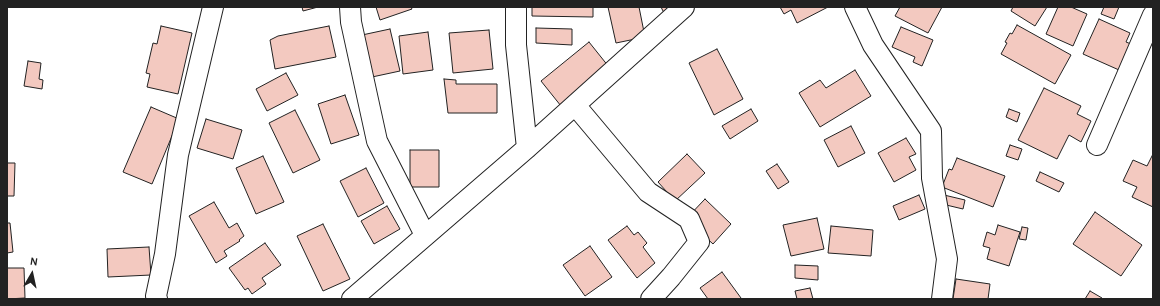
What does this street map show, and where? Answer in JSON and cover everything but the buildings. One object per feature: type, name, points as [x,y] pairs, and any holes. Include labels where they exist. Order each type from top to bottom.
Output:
[{"type":"street","points":[[156,298],[165,254],[178,155],[213,7]]},
{"type":"street","points":[[350,7],[351,22],[377,141],[426,235]]},
{"type":"street","points":[[516,7],[516,45],[527,148]]},
{"type":"street","points":[[352,299],[527,148],[684,7]]},
{"type":"street","points":[[855,7],[873,45],[931,131],[932,178],[947,259],[942,299]]},
{"type":"street","points":[[1097,144],[1153,15]]},
{"type":"street","points":[[575,105],[648,192],[689,220],[699,242],[651,299]]}]
